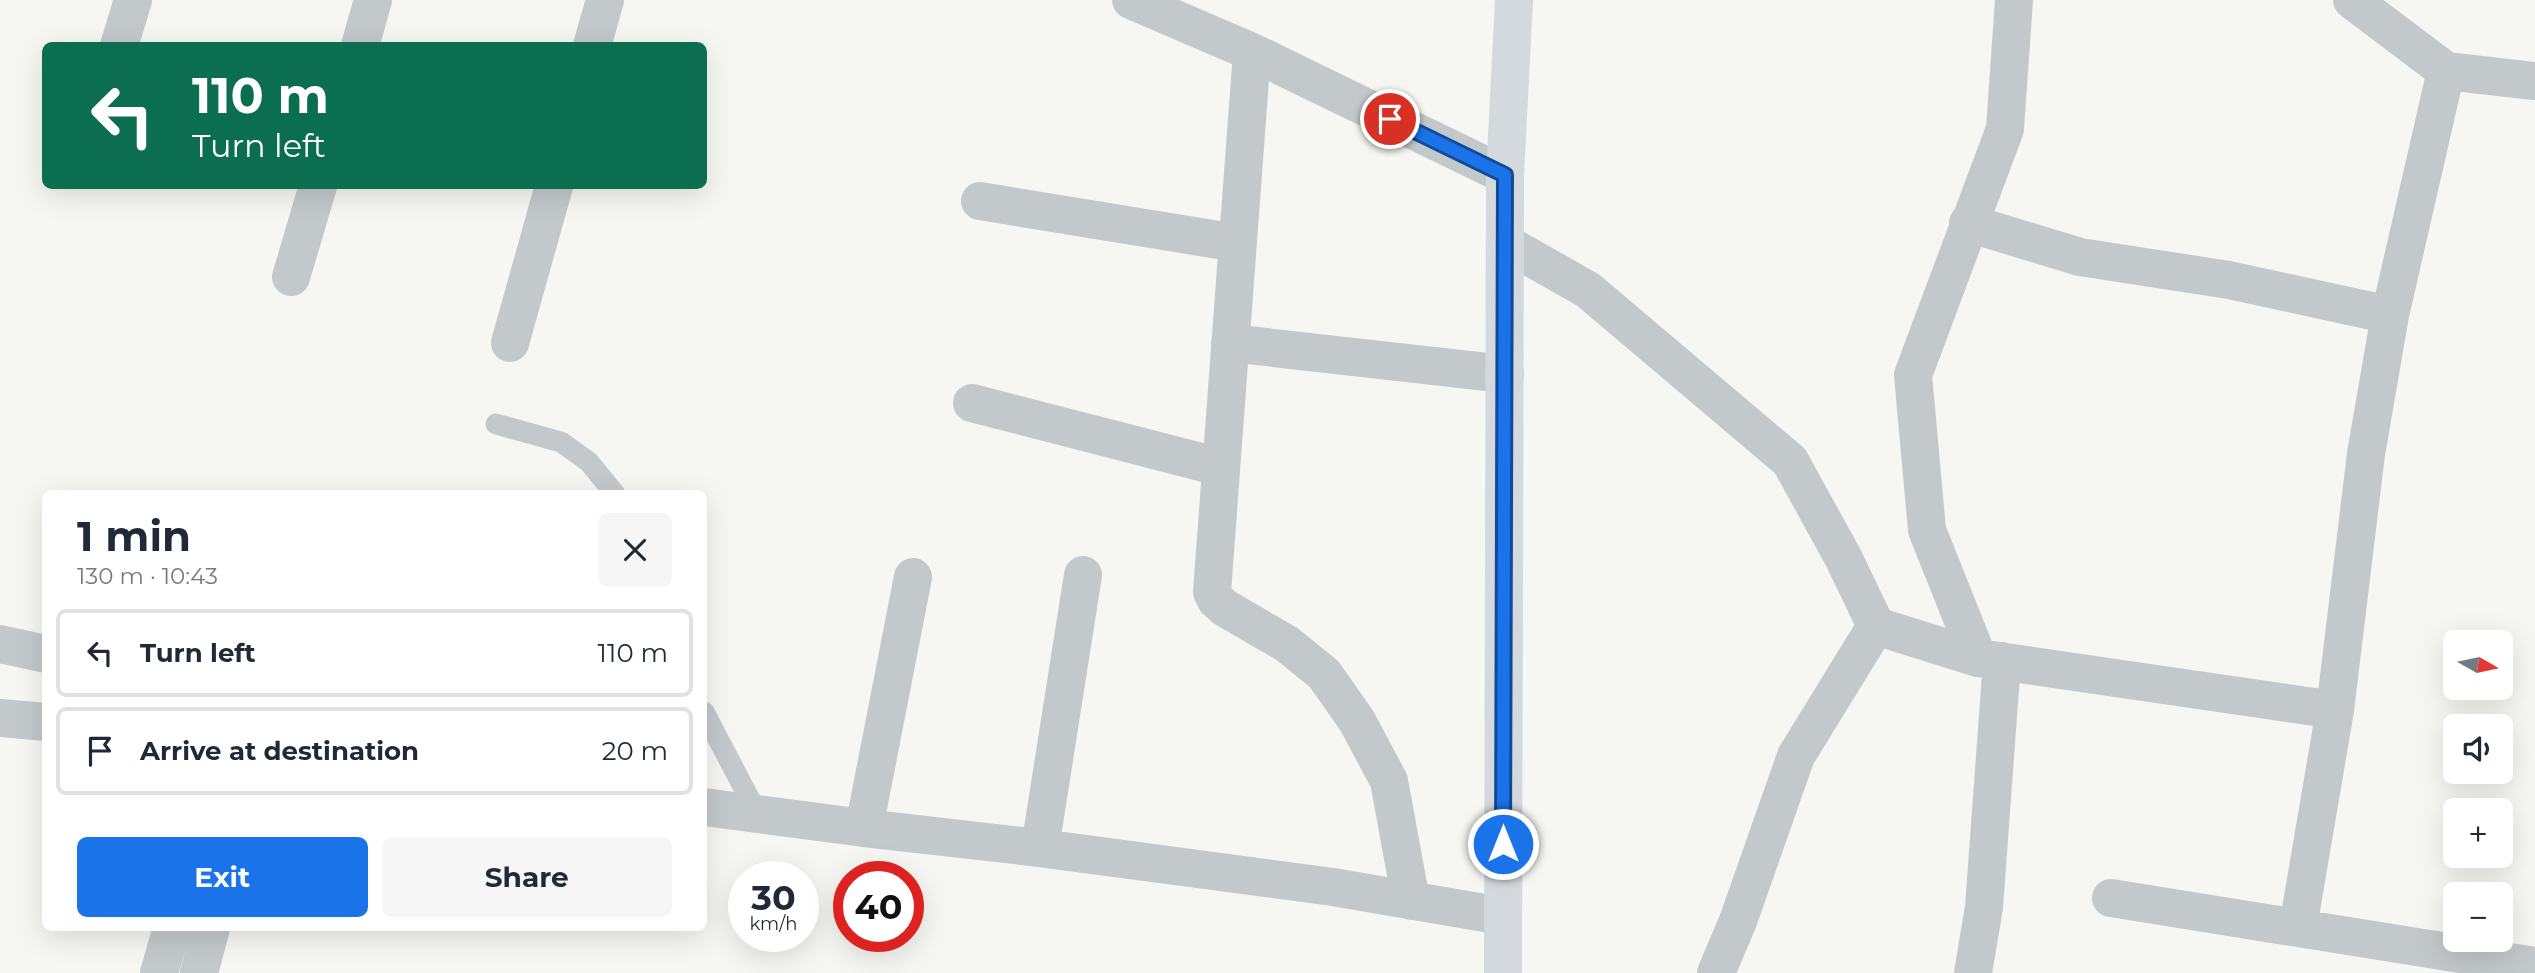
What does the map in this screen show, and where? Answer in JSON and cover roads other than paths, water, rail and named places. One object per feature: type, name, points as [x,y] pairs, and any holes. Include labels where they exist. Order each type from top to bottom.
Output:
[{"type":"street","points":[[120,42],[133,0]]},
{"type":"street","points":[[361,42],[373,0]]},
{"type":"street","points":[[593,42],[605,0]]},
{"type":"street","points":[[1131,0],[1252,52],[1505,175]]},
{"type":"street","points":[[1503,973],[1505,175],[1514,0]]},
{"type":"street","points":[[1973,973],[1984,907],[1990,660],[1927,530],[1913,376],[2005,128],[2014,0]]},
{"type":"street","points":[[2352,0],[2446,71],[2535,81]]},
{"type":"street","points":[[1252,52],[1212,592],[1225,608],[1287,644],[1324,674],[1357,721],[1389,781],[1411,901]]},
{"type":"street","points":[[2298,927],[2335,710],[2366,454],[2390,315],[2446,71]]},
{"type":"street","points":[[291,278],[317,189]]},
{"type":"street","points":[[510,343],[553,189]]},
{"type":"street","points":[[980,201],[1237,243]]},
{"type":"street","points":[[1968,223],[2080,257],[2229,280],[2390,315]]},
{"type":"street","points":[[1505,243],[1588,290],[1790,461],[1877,626],[1990,660],[2335,710]]},
{"type":"street","points":[[1230,343],[1505,374]]},
{"type":"street","points":[[972,403],[1220,467]]},
{"type":"street","points":[[1040,848],[1083,575]]},
{"type":"street","points":[[864,828],[913,577]]},
{"type":"street","points":[[1716,973],[1738,921],[1796,755],[1877,626]]},
{"type":"street","points":[[0,644],[42,653]]},
{"type":"street","points":[[0,718],[42,722]]},
{"type":"street","points":[[707,807],[1333,887],[1502,916]]},
{"type":"street","points":[[2111,898],[2535,966]]},
{"type":"lane","points":[[496,424],[561,442],[589,462],[612,490]]},
{"type":"lane","points":[[707,718],[758,815]]}]
